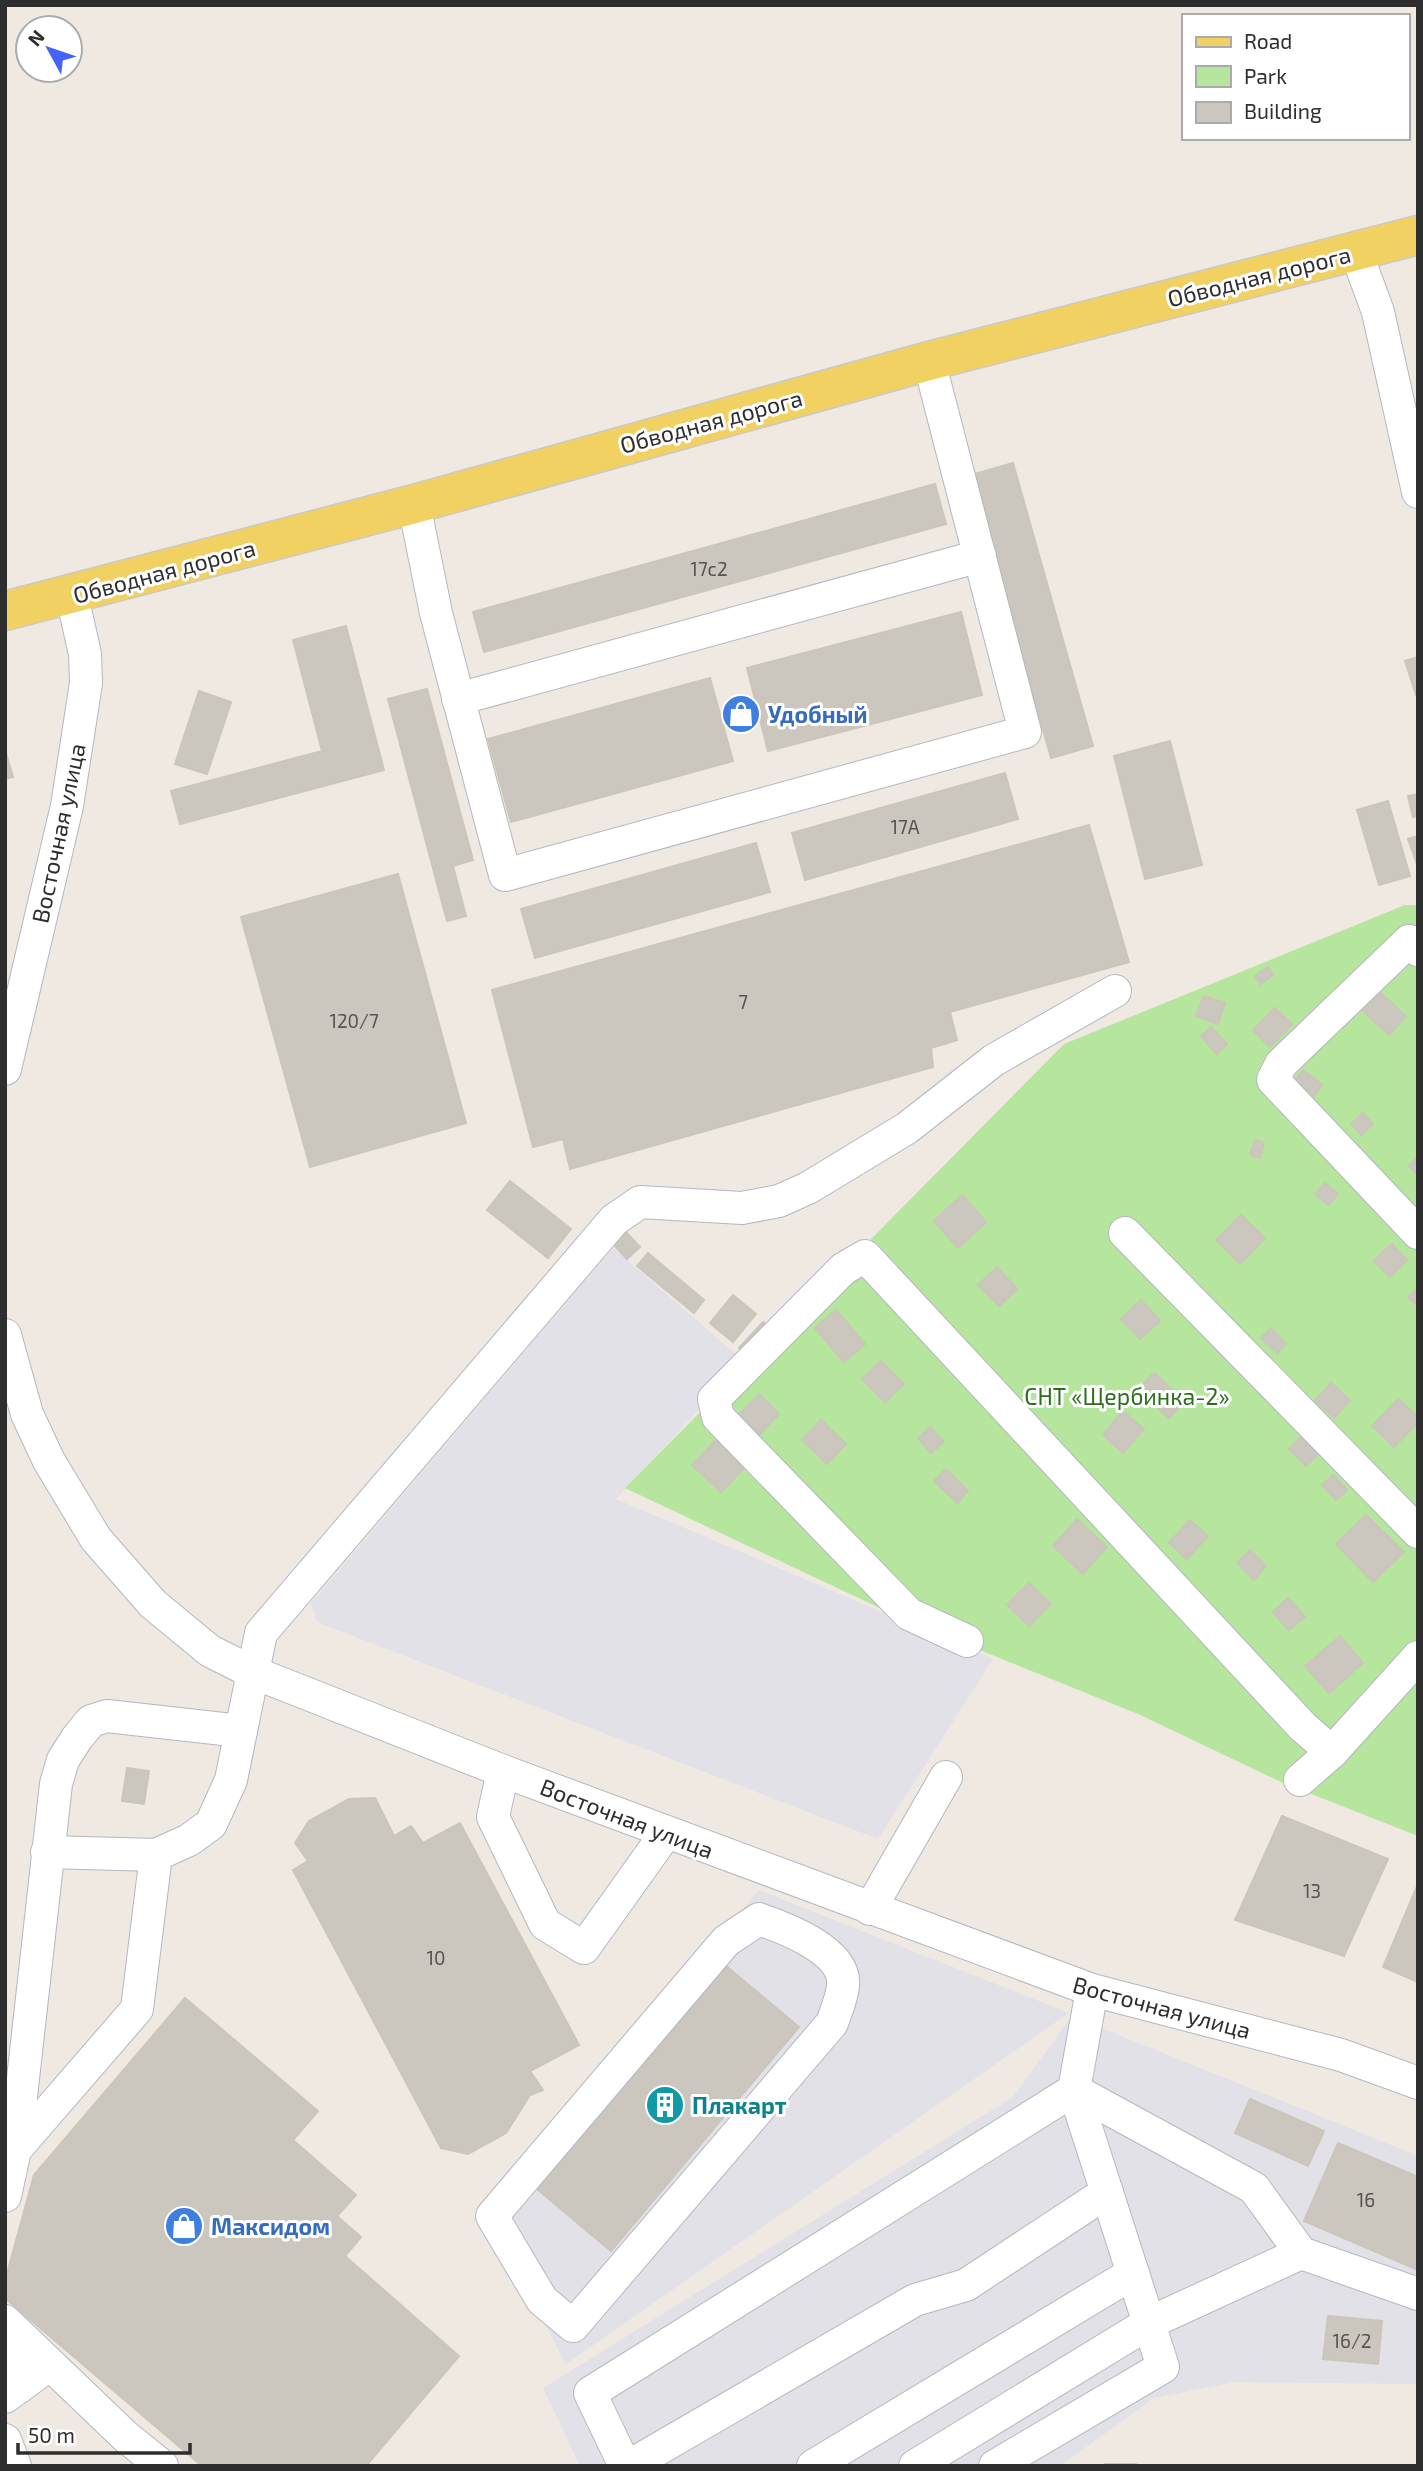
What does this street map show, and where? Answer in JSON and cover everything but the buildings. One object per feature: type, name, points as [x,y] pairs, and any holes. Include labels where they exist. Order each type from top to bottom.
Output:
[{"type":"main road","name":"Обводная дорога","points":[[5,611],[72,596],[414,504],[929,361],[1418,235]]},
{"type":"street","points":[[1356,252],[1378,312],[1418,492]]},
{"type":"street","points":[[414,504],[436,613],[505,875],[1025,732],[929,361]]},
{"type":"street","points":[[458,699],[980,556]]},
{"type":"street","name":"Восточная улица","points":[[5,1069],[67,806],[86,683],[85,654],[72,596]]},
{"type":"street","points":[[1418,950],[1409,941],[1281,1063],[1273,1080],[1418,1233]]},
{"type":"street","points":[[47,1852],[156,1855],[189,1840],[211,1824],[231,1780],[261,1633],[614,1220],[640,1202],[741,1208],[779,1201],[808,1188],[907,1128],[994,1060],[1115,991]]},
{"type":"street","points":[[1125,1233],[1418,1532]]},
{"type":"street","points":[[967,1641],[909,1614],[718,1417],[714,1399],[843,1269],[865,1256],[1303,1727],[1332,1752]]},
{"type":"street","name":"Восточная улица","points":[[5,1335],[27,1413],[49,1461],[96,1539],[153,1604],[210,1651],[252,1672],[503,1771],[1092,1990],[1342,2055],[1418,2083]]},
{"type":"street","points":[[1300,1780],[1332,1752],[1418,1657]]},
{"type":"street","points":[[5,2196],[15,2150],[47,1852],[56,1784],[63,1760],[91,1721],[107,1716],[241,1731]]},
{"type":"street","points":[[503,1771],[493,1817],[545,1924],[584,1948],[666,1833]]},
{"type":"street","points":[[870,1909],[946,1777]]},
{"type":"street","points":[[15,2150],[137,2009],[156,1855]]},
{"type":"street","points":[[814,1944],[832,1894]]},
{"type":"street","points":[[759,1919],[814,1944],[835,1962],[844,1984],[832,2023],[573,2326],[542,2300],[492,2217],[726,1941],[759,1919]]},
{"type":"street","points":[[995,2466],[1163,2367],[1074,2090],[1092,1990]]},
{"type":"street","points":[[1074,2090],[1254,2188],[1301,2253],[1418,2294]]},
{"type":"street","points":[[1074,2090],[590,2393],[627,2466],[915,2300],[966,2285],[1107,2192]]},
{"type":"street","points":[[915,2466],[1149,2323],[1301,2253]]},
{"type":"street","points":[[813,2466],[1133,2273]]},
{"type":"street","points":[[5,2321],[49,2365],[162,2466]]},
{"type":"street","points":[[5,2353],[12,2392],[49,2365]]},
{"type":"street","points":[[5,2440],[15,2466]]},
{"type":"shaded area","points":[[613,1248],[744,1361],[616,1499],[993,1659],[878,1839],[317,1622],[311,1603]]},
{"type":"shaded area","points":[[759,1890],[1069,2013],[566,2364],[483,2209]]},
{"type":"shaded area","points":[[1072,2016],[1418,2156],[1418,2384],[1235,2382],[1154,2398],[1060,2466],[580,2466],[543,2388],[1013,2097]]},
{"type":"green space","name":"СНТ «Щербинка-2»","points":[[1405,905],[1418,905],[1418,1836],[1281,1782],[1138,1714],[903,1619],[625,1488],[1064,1044]]},
{"type":"place","name":"Удобный","points":[[741,714]]},
{"type":"place","name":"Плакарт","points":[[665,2105]]},
{"type":"place","name":"Максидом","points":[[184,2226]]}]
